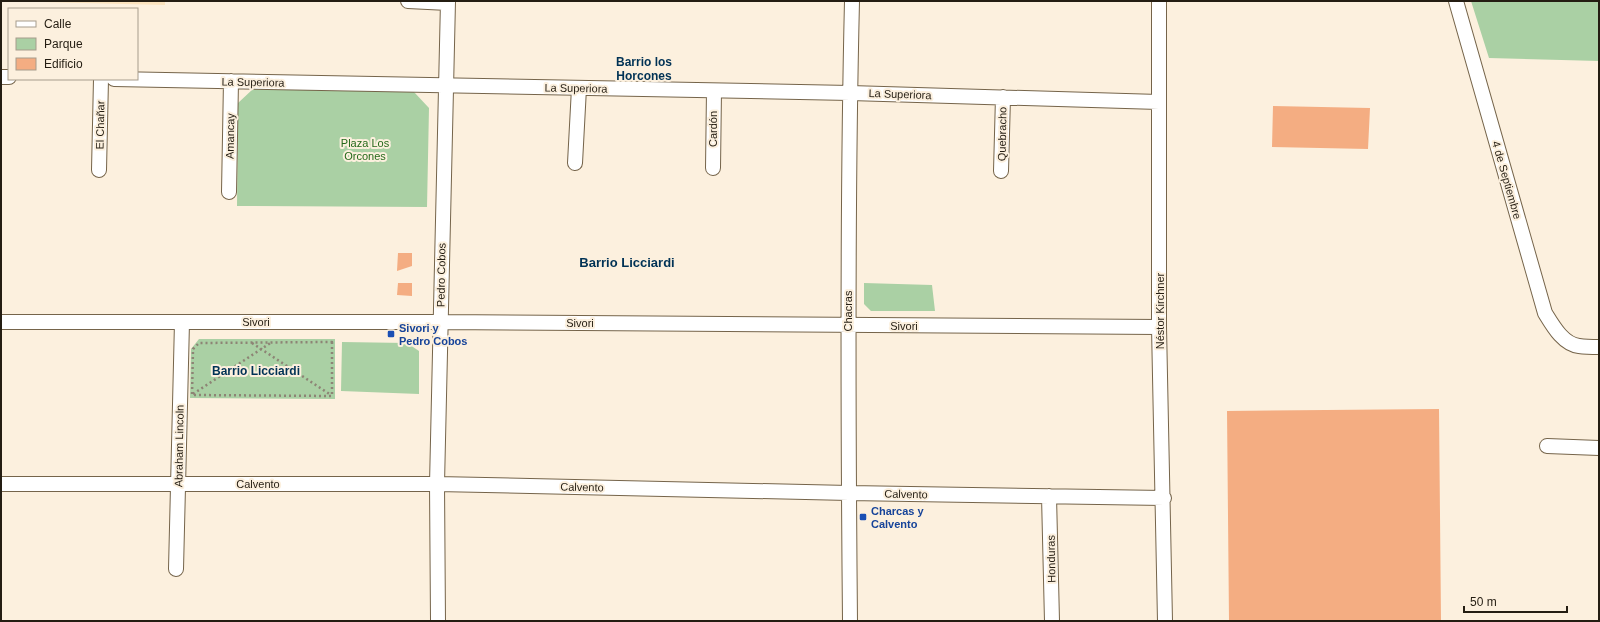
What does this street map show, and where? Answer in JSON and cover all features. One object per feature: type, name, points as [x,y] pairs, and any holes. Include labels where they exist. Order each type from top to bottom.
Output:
[{"type":"street","points":[[408,1],[448,2]]},
{"type":"street","name":"Chacras","points":[[850,621],[848,325],[852,1]]},
{"type":"street","name":"Néstor Kirchner","points":[[1159,1],[1159,328],[1166,621]]},
{"type":"street","name":"4 de Septiembre","points":[[1456,1],[1546,313],[1554,328],[1561,336],[1578,346],[1599,347]]},
{"type":"street","name":"Pedro Cobos","points":[[438,621],[437,484],[448,2]]},
{"type":"street","name":"La Superiora","points":[[138,79],[850,93],[1159,102]]},
{"type":"street","name":"El Chañar","points":[[99,170],[101,80]]},
{"type":"street","name":"Amancay","points":[[229,192],[230,81]]},
{"type":"street","points":[[575,163],[579,88]]},
{"type":"street","name":"Cardón","points":[[713,168],[714,91]]},
{"type":"street","name":"Quebracho","points":[[1001,171],[1003,97]]},
{"type":"street","name":"Sivori","points":[[1,322],[440,322],[1159,328]]},
{"type":"street","name":"Abraham Lincoln","points":[[176,570],[182,322]]},
{"type":"street","points":[[1547,446],[1599,448]]},
{"type":"street","name":"Calvento","points":[[1,484],[437,484],[1164,498]]},
{"type":"street","name":"Honduras","points":[[1050,496],[1052,621]]},
{"type":"path","points":[[251,342],[332,396]]},
{"type":"path","points":[[192,395],[272,342]]},
{"type":"path","points":[[192,395],[193,349],[199,343],[332,342],[332,396]]},
{"type":"path","points":[[192,395],[332,396]]},
{"type":"shaded area","points":[[1,1],[165,1],[165,5]]},
{"type":"green space","points":[[1471,1],[1599,1],[1599,61],[1489,58]]},
{"type":"green space","name":"Plaza Los Orcones","points":[[253,89],[414,92],[429,108],[427,207],[237,206],[238,103]]},
{"type":"green space","points":[[864,283],[932,285],[935,311],[871,311],[864,304]]},
{"type":"green space","points":[[199,339],[335,339],[335,399],[190,398],[191,349]]},
{"type":"green space","points":[[342,342],[407,343],[419,351],[419,394],[341,391]]},
{"type":"building","points":[[1273,106],[1370,108],[1368,149],[1272,147]]},
{"type":"building","points":[[398,253],[412,253],[412,266],[397,271]]},
{"type":"building","points":[[398,283],[412,283],[412,296],[397,295]]},
{"type":"building","points":[[1439,409],[1441,621],[1229,621],[1227,411]]},
{"type":"place","name":"Sivori y Pedro Cobos","points":[[391,334]]},
{"type":"place","name":"Charcas y Calvento","points":[[863,517]]},
{"type":"district","name":"Barrio los Horcones","points":[[644,69]]},
{"type":"district","name":"Barrio Licciardi","points":[[627,262]]},
{"type":"district","name":"Barrio Licciardi","points":[[256,371]]}]
